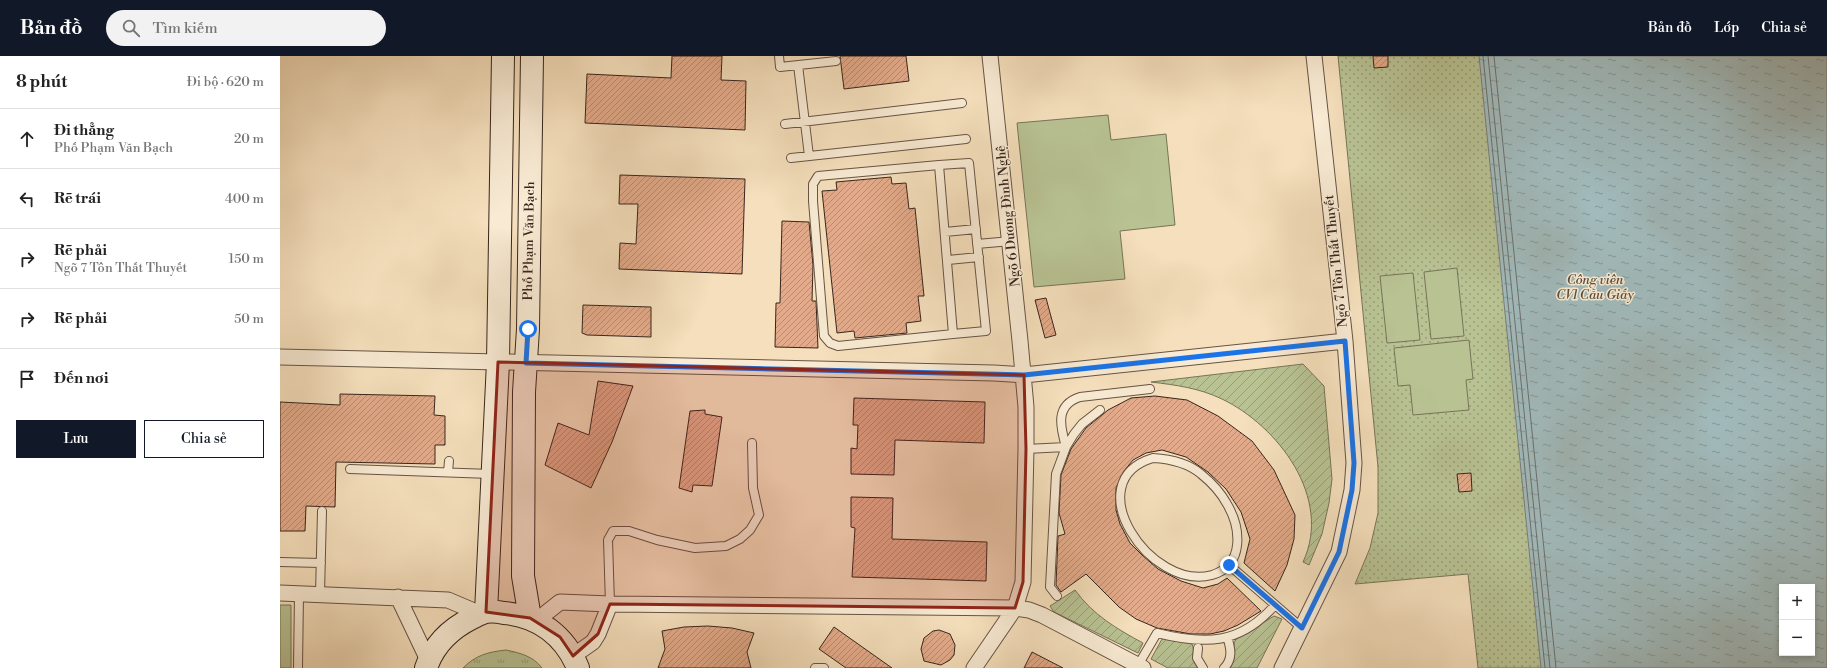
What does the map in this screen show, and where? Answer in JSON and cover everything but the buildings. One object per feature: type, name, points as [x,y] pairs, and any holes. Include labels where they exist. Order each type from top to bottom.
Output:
[{"type":"main road","points":[[483,613],[488,575],[498,362],[504,56]]},
{"type":"main road","name":"Phố Phạm Văn Bạch","points":[[532,56],[526,363],[524,392],[523,576],[533,619]]},
{"type":"main road","points":[[488,575],[523,576]]},
{"type":"main road","points":[[427,664],[437,644],[448,633],[463,622],[483,613],[516,614],[533,619],[545,625],[560,637],[576,662]]},
{"type":"street","name":"Ngõ 6 Dương Đình Nghệ","points":[[974,668],[1015,608],[1022,582],[1026,449],[1024,375],[1011,240],[990,56]]},
{"type":"street","name":"Ngõ 7 Tôn Thất Thuyết","points":[[1282,668],[1339,552],[1352,490],[1354,463],[1345,341],[1314,56]]},
{"type":"street","points":[[280,357],[1024,375],[1345,341]]},
{"type":"street","points":[[280,593],[448,600],[483,613]]},
{"type":"street","points":[[398,597],[427,664]]},
{"type":"street","points":[[533,619],[560,602],[580,601],[610,604],[1015,608],[1029,610],[1042,615],[1141,664]]},
{"type":"street","points":[[576,662],[598,634],[610,604]]},
{"type":"lane","points":[[779,56],[780,67],[836,61]]},
{"type":"lane","points":[[798,65],[809,156]]},
{"type":"lane","points":[[785,124],[962,103]]},
{"type":"lane","points":[[791,158],[966,139]]},
{"type":"lane","points":[[969,163],[976,229],[986,331],[838,346],[830,343],[824,336],[812,193],[813,184],[818,176],[969,163]]},
{"type":"lane","points":[[938,165],[954,334]]},
{"type":"lane","points":[[945,232],[976,229]]},
{"type":"lane","points":[[977,244],[1011,240]]},
{"type":"lane","points":[[948,260],[978,257]]},
{"type":"lane","points":[[1066,447],[1063,437],[1061,413],[1067,404],[1080,397],[1150,389]]},
{"type":"lane","points":[[1057,596],[1050,587],[1056,474],[1066,447],[1082,424],[1100,410]]},
{"type":"lane","points":[[610,604],[608,540],[613,531],[629,531],[657,540],[695,548],[726,546],[740,539],[750,530],[759,515],[753,488],[752,444]]},
{"type":"lane","points":[[1026,449],[1066,447]]},
{"type":"lane","points":[[1153,458],[1168,458],[1184,464],[1200,473],[1215,487],[1227,504],[1234,519],[1239,538],[1236,555],[1229,565],[1218,573],[1204,577],[1191,577],[1163,566],[1146,552],[1128,528],[1120,505],[1122,484],[1133,467],[1142,461],[1153,458]]},
{"type":"lane","points":[[448,472],[449,461]]},
{"type":"lane","points":[[350,469],[492,474]]},
{"type":"lane","points":[[320,594],[322,511]]},
{"type":"lane","points":[[280,562],[321,563]]},
{"type":"lane","points":[[1229,565],[1302,628]]},
{"type":"lane","points":[[298,668],[299,594]]},
{"type":"lane","points":[[1141,664],[1157,633],[1192,641],[1206,641],[1227,637],[1258,621],[1275,605]]},
{"type":"lane","points":[[1224,668],[1230,658],[1230,649],[1227,637]]},
{"type":"lane","points":[[1198,648],[1197,658],[1203,668]]},
{"type":"lane","points":[[815,668],[824,668]]},
{"type":"highlighted area","points":[[498,362],[1024,375],[1026,449],[1023,582],[1015,608],[610,604],[598,634],[573,656],[560,637],[530,618],[486,612]]},
{"type":"green space","name":"Công viên CV1 Cầu Giấy","points":[[1338,56],[1827,56],[1827,668],[1478,668],[1468,574],[1355,584],[1370,548],[1378,513],[1378,467]]},
{"type":"green space","points":[[1108,115],[1111,140],[1166,134],[1175,225],[1120,231],[1125,279],[1034,287],[1017,123]]},
{"type":"green space","points":[[1457,268],[1464,336],[1431,339],[1424,272]]},
{"type":"green space","points":[[1413,273],[1420,340],[1387,343],[1380,276]]},
{"type":"green space","points":[[1469,340],[1473,379],[1466,380],[1469,410],[1413,415],[1410,385],[1398,386],[1394,348]]},
{"type":"green space","points":[[1303,364],[1324,386],[1332,479],[1329,503],[1322,534],[1309,565],[1303,562],[1310,538],[1311,513],[1305,489],[1295,467],[1280,446],[1262,427],[1243,411],[1222,399],[1196,390],[1151,382]]},
{"type":"green space","points":[[1075,590],[1090,607],[1106,621],[1143,643],[1138,653],[1054,612],[1050,606]]},
{"type":"green space","points":[[280,605],[291,605],[291,668],[280,668]]},
{"type":"green space","points":[[1274,616],[1282,619],[1257,668],[1230,668],[1234,659],[1234,642],[1236,639]]},
{"type":"green space","points":[[1162,639],[1192,644],[1193,658],[1198,668],[1168,668],[1151,659]]},
{"type":"green space","points":[[506,650],[530,658],[542,668],[463,668],[478,657]]},
{"type":"water","name":"Công viên CV1 Cầu Giấy","points":[[1479,56],[1827,56],[1827,668],[1541,668]]},
{"type":"route","points":[[528,329],[526,363],[994,373],[1024,375],[1345,341],[1354,463],[1352,490],[1339,552],[1302,628],[1229,565]]}]
